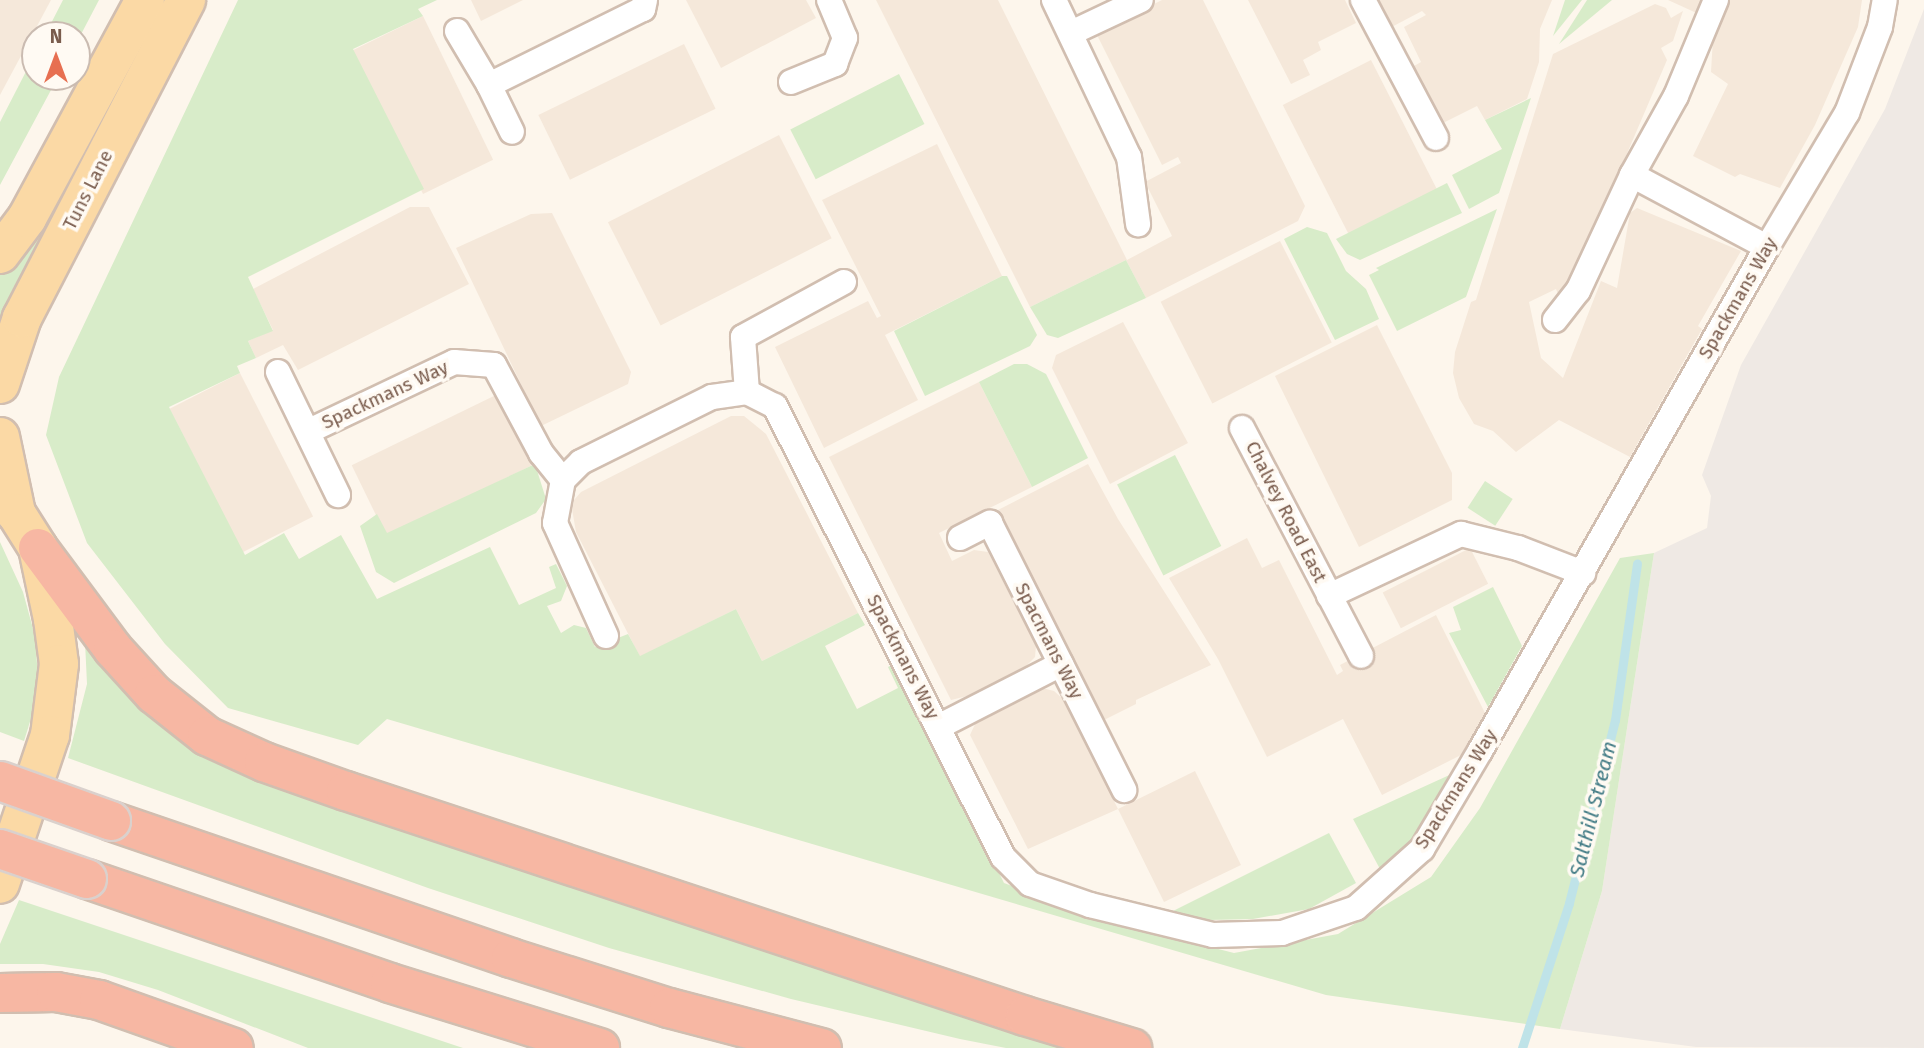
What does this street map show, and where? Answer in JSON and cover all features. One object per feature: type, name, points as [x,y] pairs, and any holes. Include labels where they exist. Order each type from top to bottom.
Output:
[{"type":"highway","points":[[38,548],[121,658],[154,694],[207,736],[264,762],[359,795],[1026,1016],[1132,1048]]},
{"type":"highway","points":[[0,782],[511,958],[669,1008],[822,1048]]},
{"type":"highway","points":[[0,849],[390,983],[600,1048]]},
{"type":"highway","points":[[0,993],[56,992],[99,1000],[234,1048]]},
{"type":"main road","name":"Tuns Lane","points":[[0,254],[27,218],[145,0]]},
{"type":"main road","name":"Tuns Lane","points":[[0,384],[22,318],[186,0]]},
{"type":"main road","points":[[0,437],[8,505],[38,548],[53,619],[59,664],[50,735],[0,884]]},
{"type":"street","points":[[489,85],[643,9],[645,0]]},
{"type":"street","points":[[791,82],[835,64],[845,38],[829,0]]},
{"type":"street","points":[[1054,0],[1129,157],[1138,225]]},
{"type":"street","points":[[1071,33],[1141,0]]},
{"type":"street","points":[[1363,0],[1436,138]]},
{"type":"street","points":[[1555,320],[1578,291],[1632,175],[1676,96],[1716,0]]},
{"type":"street","name":"Spackmans Way","points":[[747,392],[775,406],[1003,857],[1030,884],[1090,905],[1213,935],[1282,933],[1356,908],[1422,849],[1583,573],[1767,247],[1847,114],[1880,27],[1885,0]]},
{"type":"street","points":[[457,31],[489,85],[512,132]]},
{"type":"street","points":[[1632,175],[1767,247]]},
{"type":"street","points":[[606,636],[555,523],[563,480],[581,462],[712,397],[747,392],[743,337],[844,282]]},
{"type":"street","name":"Spackmans Way","points":[[309,431],[454,362],[494,365],[541,453],[563,480]]},
{"type":"street","name":"Spackmans Way","points":[[278,372],[338,495]]},
{"type":"street","name":"Chalvey Road East","points":[[1242,428],[1360,656]]},
{"type":"street","name":"Spacmans Way","points":[[960,538],[990,523],[1124,790]]},
{"type":"street","name":"Chalvey Road East","points":[[1329,596],[1461,534],[1518,548],[1583,573]]},
{"type":"street","points":[[938,727],[1061,664]]},
{"type":"shaded area","points":[[0,0],[51,0],[40,21],[21,21],[21,56],[0,95]]},
{"type":"shaded area","points":[[471,0],[523,0],[481,21]]},
{"type":"shaded area","points":[[686,0],[806,0],[816,18],[721,68]]},
{"type":"shaded area","points":[[876,0],[998,0],[1127,260],[1172,236],[1145,182],[1181,163],[1178,157],[1162,165],[1096,33],[1162,0],[1203,0],[1305,206],[1298,221],[1146,298],[1126,260],[1030,307]]},
{"type":"shaded area","points":[[1248,0],[1345,0],[1356,23],[1318,42],[1321,50],[1303,60],[1310,75],[1291,84]]},
{"type":"shaded area","points":[[1371,0],[1552,0],[1540,29],[1539,62],[1527,99],[1485,120],[1477,106],[1435,127],[1407,70],[1421,62],[1404,27],[1426,15],[1422,11],[1386,30]]},
{"type":"shaded area","points":[[1668,0],[1862,0],[1858,27],[1815,125],[1780,188],[1740,174],[1735,177],[1693,156],[1728,84],[1711,72],[1714,21]]},
{"type":"shaded area","points":[[1655,4],[1666,8],[1671,18],[1683,11],[1673,41],[1661,48],[1667,60],[1569,289],[1558,294],[1556,289],[1529,302],[1541,358],[1563,378],[1601,281],[1617,288],[1630,213],[1637,208],[1741,251],[1698,326],[1702,329],[1630,457],[1559,420],[1516,452],[1493,431],[1474,424],[1459,398],[1453,373],[1455,352],[1471,302],[1476,300],[1553,54]]},
{"type":"shaded area","points":[[1924,9],[1924,1048],[1696,1047],[1560,1029],[1602,891],[1654,553],[1707,528],[1711,496],[1702,475],[1741,365],[1885,109]]},
{"type":"shaded area","points":[[423,16],[493,160],[423,194],[353,50]]},
{"type":"shaded area","points":[[684,44],[716,109],[570,180],[538,115]]},
{"type":"shaded area","points":[[1371,60],[1437,190],[1349,235],[1283,105]]},
{"type":"shaded area","points":[[779,135],[832,238],[661,326],[608,222]]},
{"type":"shaded area","points":[[937,144],[1002,276],[885,335],[918,400],[824,448],[775,347],[868,301],[877,318],[881,316],[822,200]]},
{"type":"shaded area","points":[[410,207],[429,207],[469,284],[298,370],[283,345],[256,358],[248,341],[273,330],[253,289]]},
{"type":"shaded area","points":[[552,213],[631,372],[628,384],[541,426],[456,248],[531,214]]},
{"type":"shaded area","points":[[1280,241],[1332,343],[1212,403],[1161,302]]},
{"type":"shaded area","points":[[1123,322],[1188,443],[1110,484],[1052,368],[1056,355]]},
{"type":"shaded area","points":[[1377,325],[1452,473],[1452,500],[1359,547],[1275,376]]},
{"type":"shaded area","points":[[240,373],[313,516],[243,552],[170,409]]},
{"type":"shaded area","points":[[979,382],[1032,487],[939,533],[952,561],[974,550],[988,552],[1036,646],[1035,657],[1026,666],[971,695],[951,700],[829,457]]},
{"type":"shaded area","points":[[500,393],[535,464],[386,536],[352,465]]},
{"type":"shaded area","points":[[731,416],[744,416],[766,434],[858,613],[762,661],[736,609],[640,657],[576,532],[572,509],[574,500],[581,492]]},
{"type":"shaded area","points":[[1088,464],[1118,519],[1211,665],[1136,700],[1136,704],[1104,720],[998,510]]},
{"type":"shaded area","points":[[1247,538],[1262,568],[1279,560],[1337,675],[1343,671],[1340,665],[1436,615],[1486,715],[1461,755],[1382,795],[1343,719],[1267,757],[1218,659],[1169,578]]},
{"type":"shaded area","points":[[1470,548],[1488,584],[1401,628],[1383,592]]},
{"type":"shaded area","points":[[1042,688],[1054,691],[1064,700],[1118,809],[1028,849],[970,735],[976,722]]},
{"type":"shaded area","points":[[1195,771],[1241,865],[1164,902],[1118,809]]},
{"type":"green space","points":[[63,0],[99,0],[88,21],[52,21]]},
{"type":"green space","points":[[238,0],[437,0],[418,9],[423,16],[353,49],[424,189],[248,277],[273,331],[248,341],[256,358],[237,366],[240,373],[169,407],[245,555],[284,533],[299,559],[341,535],[377,599],[490,547],[519,605],[556,588],[549,567],[556,564],[567,586],[561,601],[547,606],[561,633],[574,625],[586,628],[595,647],[628,634],[640,656],[736,609],[762,661],[858,613],[865,625],[825,646],[857,709],[898,688],[888,667],[896,663],[1004,883],[1104,920],[1234,953],[1338,934],[1431,877],[1480,808],[1620,558],[1654,553],[1602,891],[1560,1029],[1326,995],[387,719],[358,745],[228,708],[165,644],[87,543],[46,435],[59,377]]},
{"type":"green space","points":[[1565,0],[1582,0],[1553,36]]},
{"type":"green space","points":[[1587,0],[1612,0],[1559,44]]},
{"type":"green space","points":[[899,74],[924,124],[816,179],[790,129]]},
{"type":"green space","points":[[21,81],[21,91],[50,91],[0,185],[0,122]]},
{"type":"green space","points":[[1531,98],[1499,193],[1469,209],[1452,175],[1502,149],[1485,120]]},
{"type":"green space","points":[[1447,183],[1462,213],[1360,260],[1347,254],[1336,239]]},
{"type":"green space","points":[[1497,209],[1466,297],[1397,331],[1369,275],[1379,270],[1376,268]]},
{"type":"green space","points":[[33,227],[48,240],[0,327],[0,273]]},
{"type":"green space","points":[[1307,227],[1327,233],[1346,271],[1366,289],[1379,319],[1335,340],[1284,239]]},
{"type":"green space","points":[[1126,260],[1146,298],[1058,338],[1047,335],[1030,307]]},
{"type":"green space","points":[[1002,276],[1007,276],[1037,335],[1030,346],[925,396],[894,331]]},
{"type":"green space","points":[[1014,364],[1027,364],[1046,374],[1088,458],[1032,487],[979,382]]},
{"type":"green space","points":[[1175,455],[1221,546],[1163,575],[1117,485]]},
{"type":"green space","points":[[535,464],[546,499],[536,513],[394,583],[376,572],[360,526],[377,514],[387,533]]},
{"type":"green space","points":[[1485,481],[1513,499],[1495,526],[1468,508]]},
{"type":"green space","points":[[0,542],[23,592],[35,636],[38,677],[33,712],[24,741],[0,732]]},
{"type":"green space","points":[[1493,587],[1522,646],[1488,707],[1449,633],[1461,630],[1453,607]]},
{"type":"green space","points":[[85,642],[132,699],[167,729],[260,778],[1060,1048],[1006,1048],[960,1039],[791,999],[609,948],[428,888],[68,758],[87,684]]},
{"type":"green space","points":[[1456,772],[1427,824],[1394,859],[1380,869],[1353,819]]},
{"type":"green space","points":[[1329,833],[1356,883],[1309,909],[1253,919],[1208,920],[1173,911]]},
{"type":"green space","points":[[19,900],[463,1048],[308,1048],[158,990],[99,972],[43,964],[0,964],[0,944]]},
{"type":"waterway","name":"Salthill Stream","points":[[1522,1048],[1569,903],[1615,720],[1637,564]]}]
